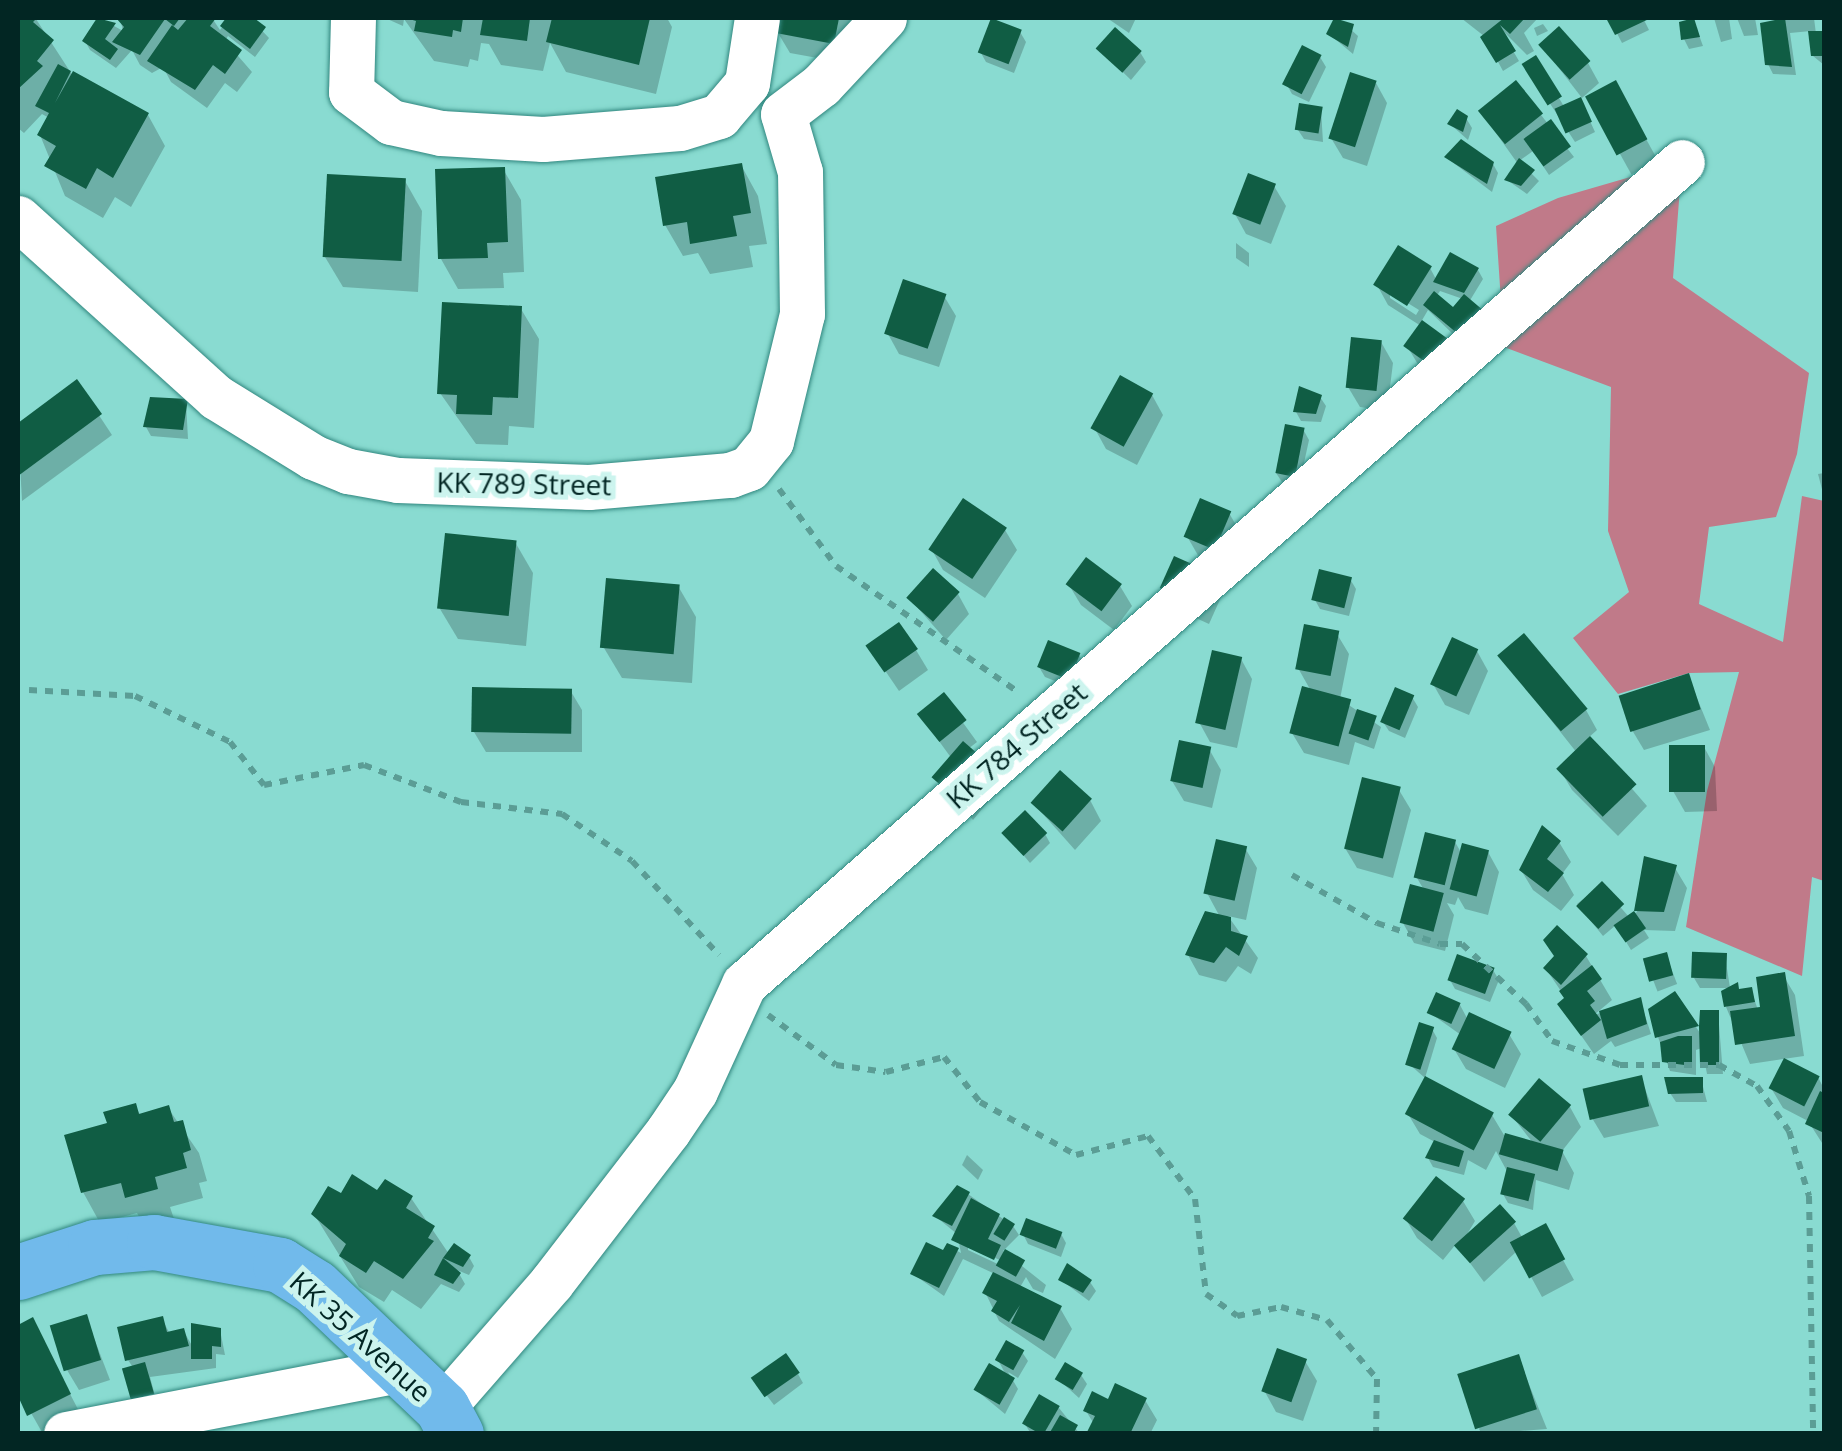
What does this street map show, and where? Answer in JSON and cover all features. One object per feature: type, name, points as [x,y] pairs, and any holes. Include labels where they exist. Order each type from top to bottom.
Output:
[{"type":"main road","name":"KK 35 Avenue","points":[[18,1272],[95,1246],[154,1242],[236,1253],[280,1265],[314,1287],[449,1421]]},
{"type":"street","points":[[353,18],[351,92],[392,122],[441,133],[543,139],[680,128],[719,116],[747,83],[757,18]]},
{"type":"street","points":[[783,114],[821,86],[884,18]]},
{"type":"street","points":[[747,83],[783,114],[800,172],[802,314],[791,374],[763,451]]},
{"type":"street","name":"KK 784 Street","points":[[449,1421],[696,1091],[744,984],[1682,162]]},
{"type":"street","name":"KK 789 Street","points":[[18,218],[216,397],[348,471],[398,480],[589,488],[730,476],[750,468],[763,451]]},
{"type":"street","points":[[66,1434],[398,1370]]},
{"type":"path","points":[[763,451],[785,501],[836,566],[1052,714]]},
{"type":"path","points":[[1292,875],[1377,923],[1440,944],[1462,944],[1526,1004],[1552,1042],[1620,1065],[1719,1065],[1757,1086],[1789,1131],[1809,1196],[1813,1434]]},
{"type":"shaded area","points":[[1682,162],[1673,278],[1809,373],[1797,454],[1776,517],[1709,527],[1699,604],[1783,642],[1802,496],[1824,501],[1824,881],[1812,877],[1802,976],[1686,927],[1707,791],[1739,672],[1689,673],[1618,694],[1573,638],[1629,592],[1608,531],[1611,387],[1504,347],[1496,226],[1558,198]]},
{"type":"building","points":[[18,18],[37,18],[33,22],[54,40],[37,61],[43,66],[18,89]]},
{"type":"building","points":[[97,18],[116,23],[105,39],[118,49],[110,60],[82,41]]},
{"type":"building","points":[[116,18],[180,18],[174,26],[165,19],[140,55],[112,42],[124,27]]},
{"type":"building","points":[[188,18],[216,18],[210,26],[242,50],[225,74],[213,65],[195,90],[147,61],[172,25],[178,30]]},
{"type":"building","points":[[226,18],[254,18],[266,27],[250,49],[220,26]]},
{"type":"building","points":[[406,18],[463,18],[461,32],[453,30],[452,37],[414,31],[416,21]]},
{"type":"building","points":[[483,18],[530,18],[527,41],[480,35]]},
{"type":"building","points":[[552,18],[650,18],[639,65],[546,42]]},
{"type":"building","points":[[778,18],[839,18],[834,44],[776,33]]},
{"type":"building","points":[[991,18],[1022,30],[1009,64],[978,53]]},
{"type":"building","points":[[1334,18],[1354,24],[1348,47],[1326,34]]},
{"type":"building","points":[[1504,18],[1525,18],[1510,34],[1500,25],[1516,51],[1496,63],[1480,37]]},
{"type":"building","points":[[1606,18],[1651,18],[1615,35]]},
{"type":"building","points":[[1694,18],[1700,37],[1681,40],[1679,22]]},
{"type":"building","points":[[1785,18],[1792,67],[1765,65],[1760,23]]},
{"type":"building","points":[[1559,26],[1590,61],[1570,80],[1538,45]]},
{"type":"building","points":[[1115,27],[1142,51],[1122,73],[1096,49]]},
{"type":"building","points":[[1808,31],[1824,31],[1824,56],[1811,56]]},
{"type":"building","points":[[1302,45],[1322,55],[1302,94],[1282,84]]},
{"type":"building","points":[[1536,55],[1562,97],[1548,106],[1522,64]]},
{"type":"building","points":[[58,64],[71,71],[55,103],[73,71],[149,113],[113,178],[97,168],[86,189],[44,166],[56,146],[37,135],[49,113],[35,106]]},
{"type":"building","points":[[1350,72],[1377,81],[1355,147],[1328,139]]},
{"type":"building","points":[[1516,80],[1543,113],[1505,144],[1478,111]]},
{"type":"building","points":[[1616,80],[1647,139],[1617,156],[1585,96]]},
{"type":"building","points":[[1581,97],[1592,122],[1565,133],[1555,109]]},
{"type":"building","points":[[1299,103],[1323,107],[1318,133],[1295,130]]},
{"type":"building","points":[[1457,109],[1468,116],[1463,132],[1447,124]]},
{"type":"building","points":[[1551,119],[1571,147],[1543,166],[1523,139]]},
{"type":"building","points":[[1461,139],[1494,162],[1487,184],[1444,157]]},
{"type":"building","points":[[1519,158],[1535,170],[1521,186],[1504,180]]},
{"type":"building","points":[[742,163],[751,213],[733,216],[737,236],[690,244],[687,222],[663,226],[655,177]]},
{"type":"building","points":[[505,167],[508,242],[487,243],[488,258],[438,259],[435,169]]},
{"type":"building","points":[[1248,173],[1276,184],[1260,225],[1232,214]]},
{"type":"building","points":[[327,174],[406,178],[402,261],[323,257]]},
{"type":"building","points":[[1398,245],[1432,266],[1407,306],[1373,285]]},
{"type":"building","points":[[1450,252],[1479,268],[1464,293],[1433,282]]},
{"type":"building","points":[[903,279],[946,294],[928,349],[884,334]]},
{"type":"building","points":[[1434,291],[1453,307],[1464,294],[1491,317],[1469,343],[1423,305]]},
{"type":"building","points":[[442,302],[522,306],[518,398],[493,397],[492,415],[456,414],[457,395],[437,394]]},
{"type":"building","points":[[1422,320],[1465,351],[1446,377],[1403,346]]},
{"type":"building","points":[[1351,337],[1382,340],[1376,391],[1346,388]]},
{"type":"building","points":[[1120,375],[1153,393],[1124,447],[1090,428]]},
{"type":"building","points":[[77,379],[102,414],[18,476],[18,423]]},
{"type":"building","points":[[1299,386],[1322,395],[1316,414],[1293,412]]},
{"type":"building","points":[[150,397],[188,399],[183,430],[143,427]]},
{"type":"building","points":[[1285,424],[1305,428],[1295,477],[1275,473]]},
{"type":"building","points":[[963,498],[1007,528],[972,579],[928,549]]},
{"type":"building","points":[[1200,498],[1231,511],[1215,550],[1184,537]]},
{"type":"building","points":[[445,533],[517,541],[509,616],[437,609]]},
{"type":"building","points":[[1174,556],[1212,573],[1198,605],[1160,588]]},
{"type":"building","points":[[1086,557],[1122,584],[1101,611],[1066,584]]},
{"type":"building","points":[[933,568],[960,592],[933,622],[906,598]]},
{"type":"building","points":[[1319,569],[1352,577],[1344,608],[1311,600]]},
{"type":"building","points":[[606,578],[680,584],[674,654],[600,648]]},
{"type":"building","points":[[899,622],[918,649],[884,673],[865,646]]},
{"type":"building","points":[[1304,624],[1339,631],[1331,676],[1295,669]]},
{"type":"building","points":[[1524,633],[1588,709],[1561,731],[1497,655]]},
{"type":"building","points":[[1452,637],[1478,649],[1456,696],[1430,684]]},
{"type":"building","points":[[1048,640],[1080,653],[1070,680],[1037,667]]},
{"type":"building","points":[[1212,650],[1242,657],[1225,730],[1195,723]]},
{"type":"building","points":[[1689,673],[1701,709],[1630,732],[1619,696]]},
{"type":"building","points":[[1302,686],[1351,699],[1339,747],[1289,733]]},
{"type":"building","points":[[472,687],[572,689],[571,734],[471,732]]},
{"type":"building","points":[[1395,687],[1414,695],[1399,730],[1380,722]]},
{"type":"building","points":[[944,692],[967,720],[939,742],[917,714]]},
{"type":"building","points":[[1357,709],[1377,716],[1368,740],[1349,734]]},
{"type":"building","points":[[1590,736],[1637,784],[1603,817],[1556,769]]},
{"type":"building","points":[[1179,740],[1211,747],[1203,788],[1170,781]]},
{"type":"building","points":[[963,741],[991,765],[959,802],[932,777]]},
{"type":"building","points":[[1669,745],[1705,745],[1705,792],[1669,792]]},
{"type":"building","points":[[1060,770],[1092,799],[1063,831],[1031,803]]},
{"type":"building","points":[[1362,777],[1401,787],[1383,858],[1344,849]]},
{"type":"building","points":[[1025,810],[1047,833],[1023,856],[1001,833]]},
{"type":"building","points":[[1542,825],[1561,841],[1547,859],[1564,873],[1548,892],[1519,870]]},
{"type":"building","points":[[1425,832],[1456,840],[1445,885],[1414,878]]},
{"type":"building","points":[[1216,839],[1247,846],[1235,901],[1203,894]]},
{"type":"building","points":[[1462,843],[1489,850],[1477,897],[1450,889]]},
{"type":"building","points":[[1644,856],[1677,865],[1664,912],[1634,911]]},
{"type":"building","points":[[1602,881],[1624,904],[1598,929],[1576,906]]},
{"type":"building","points":[[1410,884],[1444,893],[1433,932],[1400,923]]},
{"type":"building","points":[[1205,911],[1231,917],[1231,931],[1248,936],[1239,956],[1226,947],[1214,963],[1185,955]]},
{"type":"building","points":[[1634,911],[1646,928],[1626,943],[1614,925]]},
{"type":"building","points":[[1557,925],[1588,954],[1561,985],[1543,968],[1554,956],[1543,940]]},
{"type":"building","points":[[1667,952],[1673,975],[1649,982],[1643,958]]},
{"type":"building","points":[[1692,952],[1727,953],[1726,979],[1691,978]]},
{"type":"building","points":[[1457,954],[1495,968],[1485,994],[1447,980]]},
{"type":"building","points":[[1592,965],[1602,979],[1587,991],[1595,1001],[1590,1005],[1601,1020],[1581,1036],[1557,1004],[1564,998],[1559,991]]},
{"type":"building","points":[[1785,972],[1795,1036],[1735,1045],[1730,1011],[1760,1007],[1756,977]]},
{"type":"building","points":[[1738,982],[1739,989],[1752,987],[1755,1002],[1724,1007],[1721,991]]},
{"type":"building","points":[[1675,991],[1699,1026],[1655,1038],[1648,1009]]},
{"type":"building","points":[[1436,992],[1461,1003],[1451,1024],[1427,1013]]},
{"type":"building","points":[[1641,997],[1647,1024],[1607,1039],[1599,1011]]},
{"type":"building","points":[[1700,1010],[1719,1010],[1719,1065],[1700,1065]]},
{"type":"building","points":[[1469,1012],[1512,1032],[1494,1069],[1452,1049]]},
{"type":"building","points":[[1419,1022],[1434,1027],[1420,1070],[1405,1065]]},
{"type":"building","points":[[1692,1036],[1692,1066],[1662,1062],[1660,1042]]},
{"type":"building","points":[[1784,1058],[1820,1076],[1804,1106],[1769,1088]]},
{"type":"building","points":[[1642,1075],[1649,1106],[1590,1120],[1583,1089]]},
{"type":"building","points":[[1425,1076],[1494,1113],[1474,1151],[1405,1114]]},
{"type":"building","points":[[1664,1077],[1703,1077],[1703,1093],[1668,1094]]},
{"type":"building","points":[[1539,1078],[1571,1105],[1540,1142],[1508,1115]]},
{"type":"building","points":[[1820,1091],[1824,1093],[1824,1133],[1805,1124]]},
{"type":"building","points":[[136,1103],[139,1114],[169,1105],[174,1122],[183,1120],[191,1150],[183,1153],[187,1168],[155,1177],[158,1189],[125,1198],[121,1183],[81,1193],[64,1135],[107,1123],[103,1112]]},
{"type":"building","points":[[1505,1133],[1564,1150],[1558,1171],[1499,1154]]},
{"type":"building","points":[[1434,1140],[1464,1151],[1459,1167],[1425,1158]]},
{"type":"building","points":[[1507,1167],[1535,1174],[1528,1201],[1500,1194]]},
{"type":"building","points":[[352,1174],[377,1190],[385,1179],[413,1196],[406,1208],[435,1226],[428,1238],[434,1241],[403,1279],[374,1261],[366,1273],[339,1256],[346,1244],[311,1214],[328,1186],[341,1193]]},
{"type":"building","points":[[1436,1176],[1465,1199],[1432,1241],[1403,1219]]},
{"type":"building","points":[[957,1185],[970,1192],[952,1226],[932,1216]]},
{"type":"building","points":[[971,1198],[1000,1214],[988,1239],[1001,1245],[994,1260],[951,1240]]},
{"type":"building","points":[[1500,1204],[1516,1222],[1470,1263],[1454,1245]]},
{"type":"building","points":[[1004,1217],[1015,1224],[1004,1241],[993,1234]]},
{"type":"building","points":[[1026,1218],[1062,1232],[1056,1249],[1020,1235]]},
{"type":"building","points":[[1546,1223],[1565,1259],[1529,1278],[1510,1242]]},
{"type":"building","points":[[926,1242],[943,1250],[947,1243],[959,1248],[939,1288],[910,1274]]},
{"type":"building","points":[[454,1243],[471,1255],[463,1267],[443,1258]]},
{"type":"building","points":[[1005,1249],[1025,1260],[1016,1277],[996,1266]]},
{"type":"building","points":[[443,1258],[461,1273],[453,1284],[434,1275]]},
{"type":"building","points":[[1067,1263],[1092,1280],[1083,1293],[1058,1280]]},
{"type":"building","points":[[993,1272],[1062,1306],[1044,1341],[1011,1323],[1020,1305],[1009,1322],[991,1311],[997,1301],[982,1293]]},
{"type":"building","points":[[87,1314],[101,1360],[64,1371],[50,1325]]},
{"type":"building","points":[[163,1316],[167,1332],[184,1328],[189,1346],[125,1361],[117,1327]]},
{"type":"building","points":[[33,1317],[71,1394],[27,1416],[18,1396],[18,1325]]},
{"type":"building","points":[[191,1323],[221,1328],[221,1347],[212,1346],[212,1359],[191,1359]]},
{"type":"building","points":[[1006,1340],[1024,1350],[1013,1370],[995,1360]]},
{"type":"building","points":[[1277,1348],[1307,1359],[1291,1402],[1261,1391]]},
{"type":"building","points":[[786,1353],[800,1373],[765,1397],[751,1378]]},
{"type":"building","points":[[1519,1354],[1537,1409],[1475,1429],[1457,1374]]},
{"type":"building","points":[[145,1362],[154,1394],[131,1400],[122,1369]]},
{"type":"building","points":[[1065,1362],[1083,1373],[1073,1390],[1055,1379]]},
{"type":"building","points":[[989,1363],[1015,1378],[999,1405],[974,1390]]},
{"type":"building","points":[[1115,1383],[1147,1398],[1130,1434],[1087,1432],[1095,1416],[1083,1411],[1092,1391],[1108,1399]]},
{"type":"building","points":[[1039,1394],[1060,1406],[1044,1434],[1022,1423]]},
{"type":"building","points":[[1060,1415],[1078,1425],[1073,1434],[1049,1434]]}]
